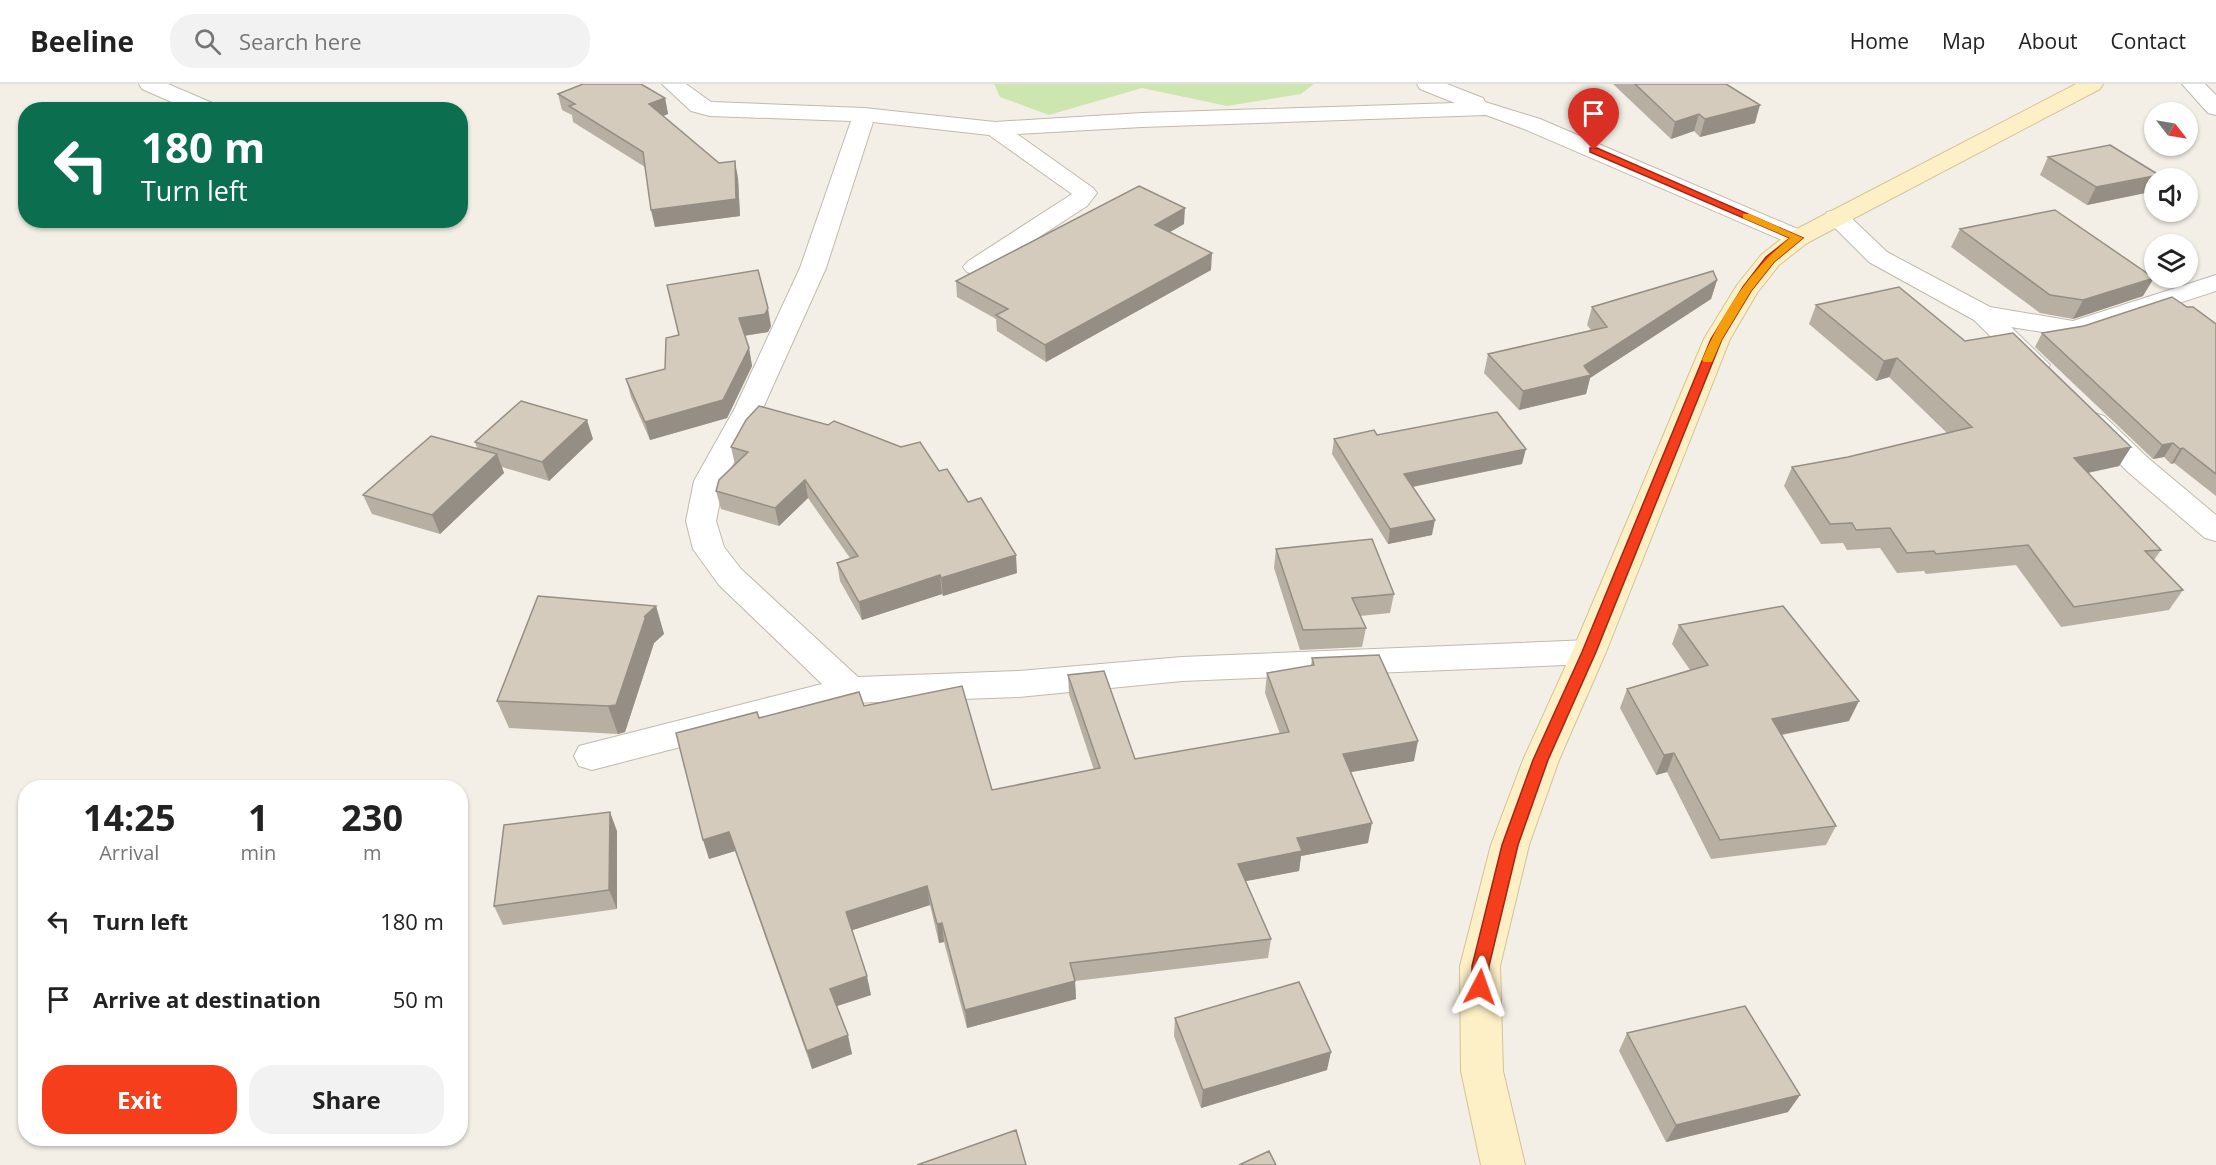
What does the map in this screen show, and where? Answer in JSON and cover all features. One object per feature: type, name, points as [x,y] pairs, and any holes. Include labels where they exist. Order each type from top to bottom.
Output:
[{"type":"main road","points":[[1503,1165],[1482,1071],[1480,966],[1510,845],[1541,760],[1589,652],[1716,339],[1746,290],[1764,267],[1798,238],[2087,85]]},
{"type":"street","points":[[150,84],[191,102]]},
{"type":"street","points":[[674,84],[699,106],[710,110],[864,115],[995,129],[1142,120],[1488,108]]},
{"type":"street","points":[[1428,84],[1532,124],[1798,238]]},
{"type":"street","points":[[2193,84],[2216,108]]},
{"type":"street","points":[[850,690],[730,577],[709,549],[701,521],[709,481],[749,408],[813,268],[864,115]]},
{"type":"street","points":[[976,267],[1079,201],[1085,193],[995,129]]},
{"type":"street","points":[[1836,217],[1878,257],[1983,314],[2138,465],[2216,531]]},
{"type":"street","points":[[1983,314],[2074,329],[2216,283]]},
{"type":"street","points":[[592,756],[850,690],[1019,684],[1182,669],[1589,652]]},
{"type":"green space","points":[[994,84],[1314,84],[1301,94],[1227,106],[1142,88],[1049,115],[1000,97]]},
{"type":"building","points":[[583,84],[641,84],[665,98],[649,104],[719,163],[735,161],[736,199],[651,210],[643,152],[569,106],[575,104],[558,94]]},
{"type":"building","points":[[1635,84],[1726,84],[1760,105],[1705,119],[1699,114],[1675,122]]},
{"type":"building","points":[[2110,145],[2148,168],[2144,168],[2144,178],[2096,187],[2048,157]]},
{"type":"building","points":[[1139,186],[1185,208],[1155,225],[1212,253],[1045,345],[996,315],[1008,309],[956,281]]},
{"type":"building","points":[[2055,210],[2144,271],[2144,281],[2083,300],[2050,295],[1960,229]]},
{"type":"building","points":[[758,270],[768,308],[765,314],[739,318],[749,348],[723,400],[645,422],[626,379],[665,369],[666,338],[679,335],[667,285]]},
{"type":"building","points":[[1713,271],[1717,280],[1584,366],[1591,375],[1523,391],[1488,354],[1607,327],[1592,307]]},
{"type":"building","points":[[1899,287],[1965,341],[2013,333],[2131,447],[2074,458],[2161,550],[2145,551],[2183,590],[2074,607],[2028,545],[1936,554],[1934,551],[1907,553],[1890,528],[1856,530],[1852,523],[1830,524],[1792,467],[1848,457],[1972,427],[1897,358],[1884,361],[1816,305]]},
{"type":"building","points":[[2172,297],[2187,307],[2193,307],[2216,324],[2216,474],[2183,448],[2180,449],[2173,443],[2162,445],[2042,333],[2084,326]]},
{"type":"building","points":[[521,401],[587,420],[542,462],[475,442]]},
{"type":"building","points":[[759,406],[828,425],[834,421],[901,447],[920,442],[939,471],[947,469],[968,502],[981,498],[1016,555],[941,578],[940,575],[859,602],[837,563],[858,556],[805,480],[775,508],[716,491],[719,480],[748,452],[731,447],[746,420]]},
{"type":"building","points":[[1497,412],[1526,449],[1404,474],[1435,520],[1390,529],[1334,439],[1374,430],[1377,435]]},
{"type":"building","points":[[431,436],[497,454],[432,515],[363,495]]},
{"type":"building","points":[[1372,539],[1394,594],[1352,598],[1366,628],[1303,630],[1276,549]]},
{"type":"building","points":[[538,596],[656,606],[644,617],[646,616],[616,705],[497,701]]},
{"type":"building","points":[[1783,606],[1859,701],[1772,719],[1836,826],[1720,840],[1674,753],[1664,755],[1627,689],[1708,665],[1679,625]]},
{"type":"building","points":[[1379,655],[1418,741],[1343,754],[1372,823],[1297,838],[1302,851],[1238,864],[1271,939],[1070,963],[1075,981],[965,1010],[942,923],[937,924],[927,886],[846,912],[867,976],[830,989],[848,1035],[807,1051],[729,832],[703,840],[676,733],[757,712],[759,718],[859,692],[864,706],[962,686],[992,790],[1100,768],[1068,675],[1104,671],[1135,759],[1289,732],[1267,673],[1314,665],[1312,658]]},
{"type":"building","points":[[610,812],[609,890],[494,906],[504,825]]},
{"type":"building","points":[[1299,982],[1331,1052],[1203,1090],[1175,1018]]},
{"type":"building","points":[[1745,1006],[1800,1095],[1676,1125],[1627,1033]]},
{"type":"building","points":[[1016,1130],[1026,1165],[917,1165]]},
{"type":"building","points":[[1269,1151],[1276,1165],[1239,1165]]},
{"type":"slow traffic","points":[[1708,360],[1716,339],[1746,290],[1770,260],[1798,238],[1747,216]]},
{"type":"route","points":[[1480,987],[1480,966],[1510,845],[1541,760],[1589,652],[1716,339],[1746,290],[1770,260],[1798,238],[1594,150]]}]
